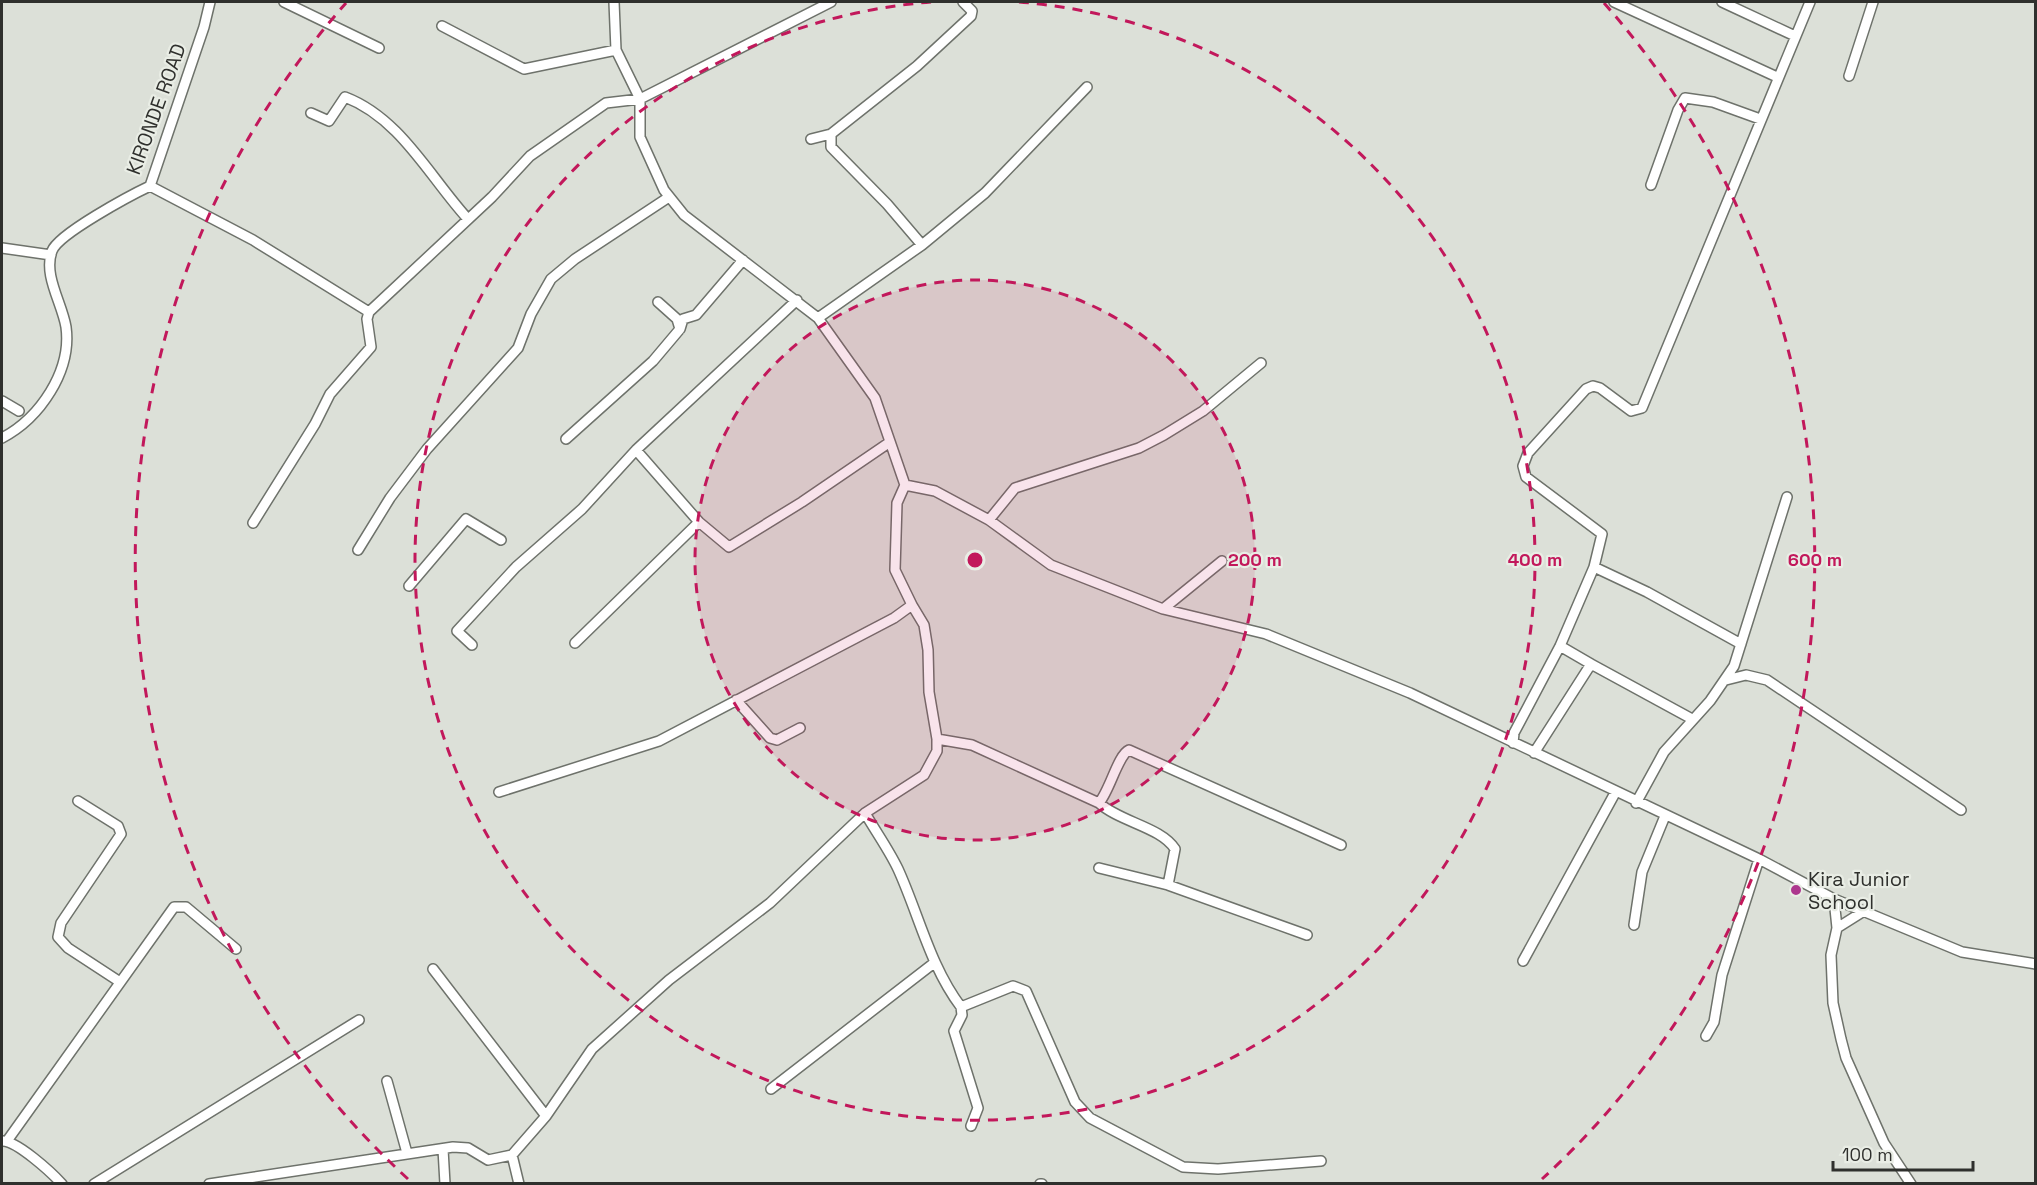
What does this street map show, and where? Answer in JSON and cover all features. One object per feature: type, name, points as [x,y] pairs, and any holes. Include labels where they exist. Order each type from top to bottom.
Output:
[{"type":"street","name":"KIRONDE ROAD","points":[[51,255],[57,243],[126,197],[150,186],[201,37],[210,2]]},
{"type":"street","points":[[284,2],[379,48]]},
{"type":"street","points":[[209,1184],[443,1149],[468,1148],[488,1160],[512,1155],[546,1116],[592,1049],[669,980],[770,903],[865,813],[924,775],[937,751],[929,692],[928,650],[924,625],[895,570],[897,503],[904,484],[875,398],[818,318],[684,215],[669,197],[640,137],[640,99],[616,50],[614,2]]},
{"type":"street","points":[[253,523],[305,441],[330,394],[371,347],[367,319],[369,312],[492,197],[531,156],[606,103],[640,99],[831,2]]},
{"type":"street","points":[[812,139],[831,134],[917,66],[971,16],[972,10],[963,2]]},
{"type":"street","points":[[1614,2],[1777,77]]},
{"type":"street","points":[[1722,2],[1795,36]]},
{"type":"street","points":[[1513,743],[1515,734],[1560,646],[1594,567],[1602,534],[1526,477],[1524,459],[1586,389],[1593,386],[1600,388],[1631,411],[1642,408],[1697,281],[1777,77],[1810,2]]},
{"type":"street","points":[[1849,76],[1873,2]]},
{"type":"street","points":[[442,26],[524,69],[616,50]]},
{"type":"street","points":[[818,318],[922,245],[985,193],[1087,87]]},
{"type":"street","points":[[311,113],[329,121],[345,97],[366,107],[393,128],[420,158],[467,218]]},
{"type":"street","points":[[1651,185],[1678,110],[1685,98],[1713,102],[1760,120]]},
{"type":"street","points":[[831,134],[831,147],[887,204],[922,245]]},
{"type":"street","points":[[150,186],[253,240],[369,312]]},
{"type":"street","points":[[358,549],[390,498],[427,449],[518,348],[531,314],[551,279],[575,259],[669,197]]},
{"type":"street","points":[[2,248],[51,255],[50,268],[66,326],[67,350],[62,368],[50,392],[30,418],[2,438]]},
{"type":"street","points":[[566,439],[653,361],[680,329],[683,319],[696,315],[744,260]]},
{"type":"street","points":[[472,645],[457,631],[516,567],[582,509],[636,450],[797,300]]},
{"type":"street","points":[[658,302],[677,319],[680,329]]},
{"type":"street","points":[[989,520],[1015,488],[1138,448],[1164,435],[1203,411],[1261,363]]},
{"type":"street","points":[[2,401],[19,411]]},
{"type":"street","points":[[636,450],[699,522],[729,547],[890,442]]},
{"type":"street","points":[[904,484],[935,491],[989,520],[1052,565],[1163,609],[1266,634],[1410,693],[1864,911],[1962,952],[1995,960],[2036,964]]},
{"type":"street","points":[[1636,803],[1664,752],[1726,680],[1741,644],[1786,497]]},
{"type":"street","points":[[409,586],[466,519],[501,540]]},
{"type":"street","points":[[575,643],[699,522]]},
{"type":"street","points":[[1163,609],[1221,561]]},
{"type":"street","points":[[1594,567],[1647,592],[1741,644]]},
{"type":"street","points":[[500,792],[659,741],[894,618],[912,605]]},
{"type":"street","points":[[1560,646],[1692,718]]},
{"type":"street","points":[[1534,753],[1591,664]]},
{"type":"street","points":[[1726,680],[1746,675],[1767,680],[1961,810]]},
{"type":"street","points":[[736,700],[770,738],[777,740],[800,728]]},
{"type":"street","points":[[937,739],[972,746],[1099,803],[1115,815],[1170,843],[1174,849],[1175,858],[1168,885]]},
{"type":"street","points":[[1099,803],[1111,786],[1120,757],[1129,750],[1341,845]]},
{"type":"street","points":[[1523,961],[1615,793]]},
{"type":"street","points":[[78,801],[118,826],[121,834],[61,922],[58,937],[68,948],[120,982]]},
{"type":"street","points":[[865,813],[897,867],[934,963],[962,1007],[962,1015],[954,1031],[978,1108],[971,1126]]},
{"type":"street","points":[[1634,925],[1642,872],[1665,816]]},
{"type":"street","points":[[1706,1036],[1714,1022],[1722,975],[1759,859]]},
{"type":"street","points":[[1099,867],[1168,885],[1307,934]]},
{"type":"street","points":[[1834,898],[1837,928],[1831,955],[1833,1004],[1841,1039],[1884,1143],[1911,1184]]},
{"type":"street","points":[[62,1184],[4,1141],[170,911],[178,905],[186,907],[236,949]]},
{"type":"street","points":[[1837,928],[1864,911]]},
{"type":"street","points":[[771,1089],[934,963]]},
{"type":"street","points":[[433,969],[546,1116]]},
{"type":"street","points":[[962,1007],[1013,986],[1021,987],[1026,991],[1079,1110],[1183,1167],[1218,1169],[1321,1161]]},
{"type":"street","points":[[94,1184],[359,1020]]},
{"type":"street","points":[[387,1081],[407,1153]]},
{"type":"street","points":[[443,1149],[445,1184]]},
{"type":"street","points":[[512,1155],[519,1184]]},
{"type":"place","name":"Kira Junior School","points":[[1796,890]]}]
